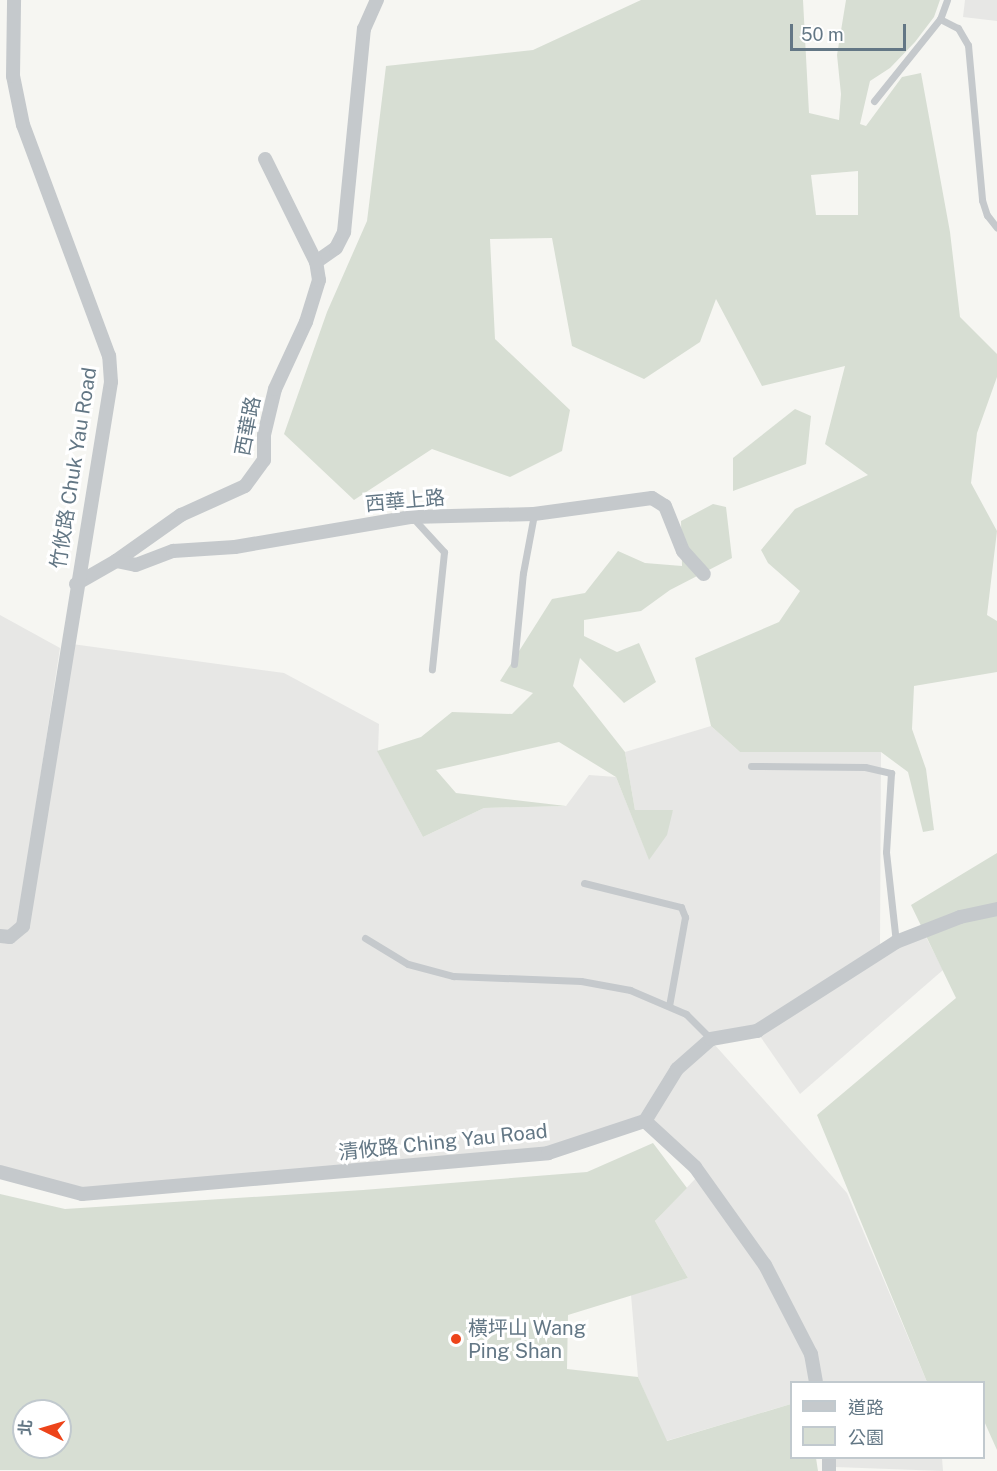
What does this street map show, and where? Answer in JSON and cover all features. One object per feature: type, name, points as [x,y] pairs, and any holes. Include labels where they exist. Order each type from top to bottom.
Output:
[{"type":"street","name":"竹攸路 Chuk Yau Road","points":[[0,936],[10,937],[23,926],[76,584],[111,382],[110,356],[23,125],[14,76],[14,0]]},
{"type":"street","points":[[316,262],[336,248],[344,232],[364,29],[378,0]]},
{"type":"street","name":"西華路","points":[[116,561],[182,515],[245,486],[264,460],[264,435],[275,389],[306,322],[319,280],[316,262],[265,159]]},
{"type":"street","name":"西華上路","points":[[116,561],[136,565],[173,550],[235,547],[411,517],[534,514],[652,498],[665,506],[683,551],[704,574]]},
{"type":"street","points":[[76,584],[116,561]]},
{"type":"street","points":[[816,1381],[811,1353],[765,1265],[694,1167],[645,1121],[677,1069],[711,1039],[758,1031],[896,942],[960,917],[997,909]]},
{"type":"street","name":"清攸路 Ching Yau Road","points":[[0,1172],[82,1194],[548,1153],[645,1121]]},
{"type":"lane","points":[[874,101],[940,19],[947,0]]},
{"type":"lane","points":[[940,19],[958,28],[968,45],[982,200],[987,215],[997,228]]},
{"type":"lane","points":[[514,664],[523,573],[534,514]]},
{"type":"lane","points":[[411,517],[444,552],[432,669]]},
{"type":"lane","points":[[751,766],[865,767],[891,773],[886,852],[896,942]]},
{"type":"lane","points":[[584,883],[681,907],[685,917],[669,1006]]},
{"type":"lane","points":[[365,938],[408,964],[453,976],[581,981],[630,990],[686,1014],[711,1039]]},
{"type":"shaded area","points":[[965,0],[997,0],[997,21],[963,17]]},
{"type":"shaded area","points":[[0,615],[60,648],[18,924],[9,931],[0,930]]},
{"type":"shaded area","points":[[72,644],[284,673],[379,724],[378,752],[423,837],[484,808],[566,806],[589,775],[616,777],[649,859],[673,810],[635,810],[625,752],[711,726],[740,752],[881,752],[880,945],[755,1025],[709,1033],[641,1116],[547,1148],[82,1188],[0,1166],[0,942],[11,943],[29,928]]},
{"type":"shaded area","points":[[926,937],[943,970],[800,1094],[760,1036],[898,947]]},
{"type":"shaded area","points":[[714,1044],[847,1193],[927,1381],[822,1381],[770,1262],[652,1120],[681,1072]]},
{"type":"shaded area","points":[[696,1178],[760,1268],[805,1355],[810,1381],[790,1381],[790,1404],[666,1441],[638,1377],[631,1295],[688,1278],[655,1221]]},
{"type":"shaded area","points":[[835,1459],[942,1459],[943,1471],[835,1467]]},
{"type":"green space","points":[[641,0],[803,0],[809,113],[839,120],[841,94],[837,55],[846,0],[940,0],[934,17],[915,42],[890,68],[870,81],[860,124],[866,126],[902,77],[921,73],[950,232],[960,317],[997,354],[997,377],[977,433],[971,483],[997,531],[987,615],[997,621],[997,672],[914,686],[912,729],[926,769],[934,830],[923,832],[908,772],[881,752],[740,752],[711,726],[695,658],[779,622],[800,591],[768,563],[761,550],[795,509],[868,475],[825,444],[845,366],[762,386],[716,299],[700,342],[644,379],[572,346],[552,238],[490,239],[495,339],[570,410],[562,451],[510,477],[432,449],[354,500],[284,434],[327,312],[367,221],[386,66],[533,50]],"holes":[[[858,171],[858,215],[816,215],[811,175]]]},
{"type":"green space","points":[[795,409],[811,416],[806,464],[733,491],[733,458]]},
{"type":"green space","points":[[713,504],[726,507],[732,558],[670,590],[641,611],[584,620],[584,636],[617,652],[639,643],[656,682],[624,703],[580,658],[573,686],[625,752],[635,810],[673,810],[667,835],[649,860],[616,777],[559,742],[436,770],[456,793],[566,806],[484,808],[423,837],[377,751],[421,737],[452,712],[512,714],[533,693],[500,681],[552,599],[585,593],[618,551],[645,563],[682,566],[681,521]]},
{"type":"green space","points":[[997,853],[997,1450],[985,1423],[985,1381],[927,1381],[817,1115],[956,998],[911,905]]},
{"type":"green space","points":[[653,1143],[687,1188],[655,1221],[688,1278],[568,1315],[567,1369],[638,1377],[667,1441],[790,1404],[790,1459],[816,1459],[818,1471],[0,1470],[0,1194],[65,1209],[363,1190],[587,1172]]},
{"type":"place","name":"橫坪山 Wang Ping Shan","points":[[456,1339]]}]
